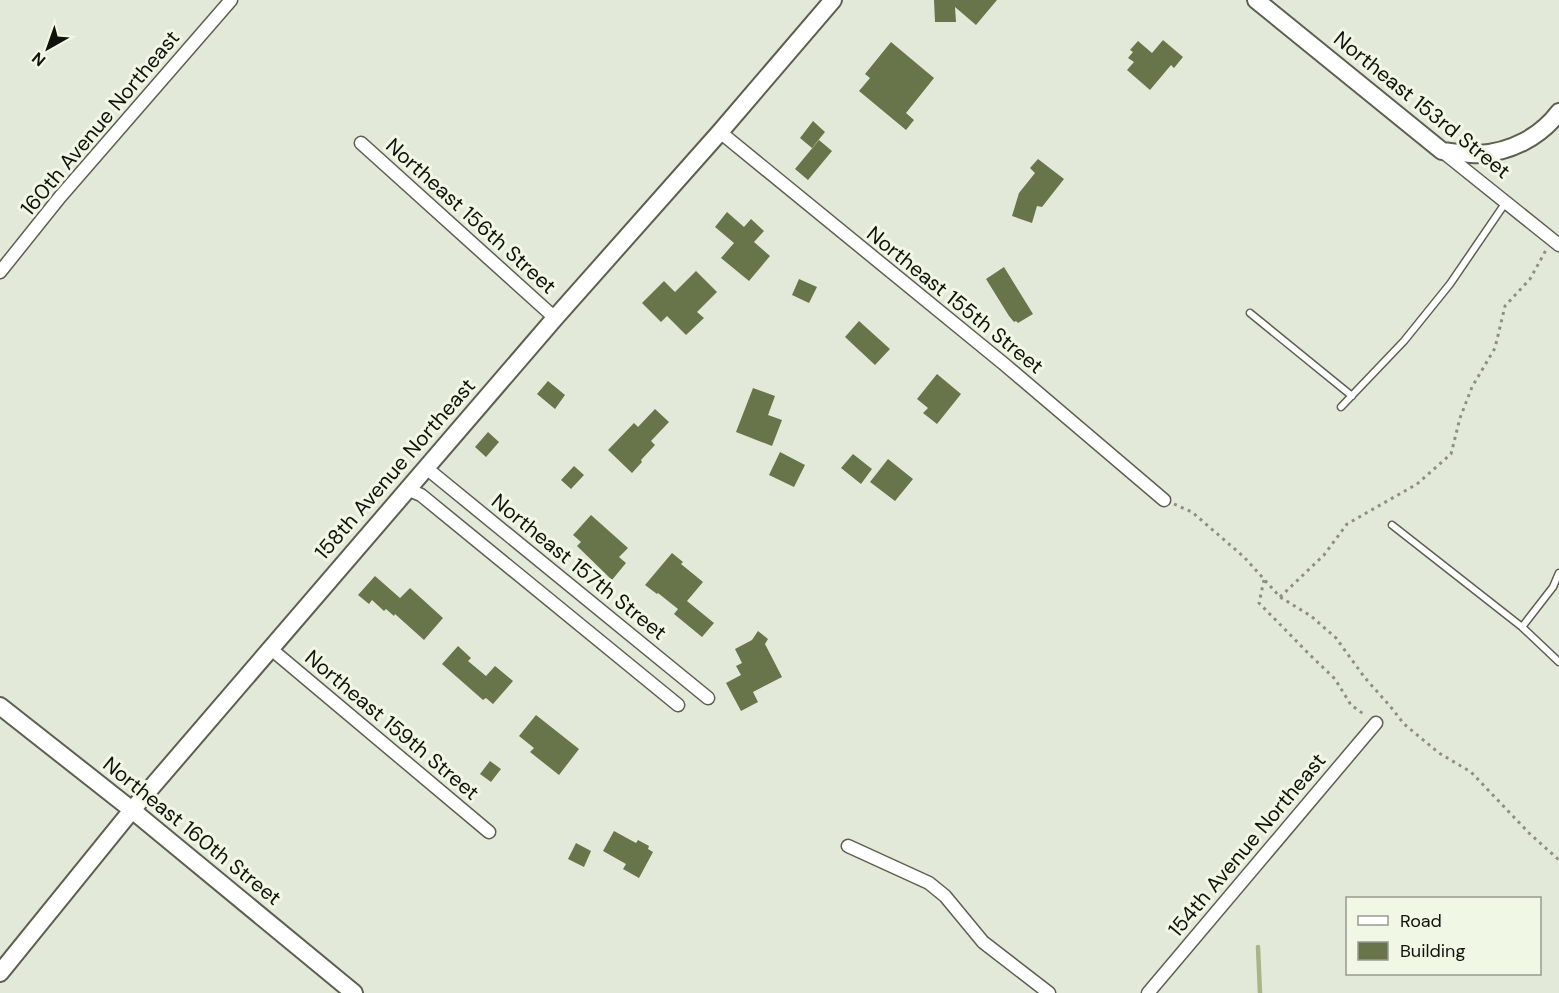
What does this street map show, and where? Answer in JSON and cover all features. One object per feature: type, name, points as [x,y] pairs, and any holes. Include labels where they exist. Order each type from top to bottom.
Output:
[{"type":"street","name":"160th Avenue Northeast","points":[[0,272],[60,197],[231,0]]},
{"type":"street","name":"158th Avenue Northeast","points":[[0,974],[132,810],[425,467],[833,0]]},
{"type":"street","name":"Northeast 153rd Street","points":[[1256,0],[1555,242]]},
{"type":"street","points":[[1442,151],[1477,154],[1502,151],[1525,141],[1551,123],[1559,112]]},
{"type":"street","name":"Northeast 155th Street","points":[[720,132],[1004,363],[1164,500]]},
{"type":"street","name":"Northeast 156th Street","points":[[361,143],[555,318]]},
{"type":"street","name":"Northeast 157th Street","points":[[425,467],[708,698]]},
{"type":"street","points":[[407,489],[421,495],[678,705]]},
{"type":"street","name":"Northeast 159th Street","points":[[271,649],[489,832]]},
{"type":"street","name":"Northeast 160th Street","points":[[0,706],[132,810],[354,993]]},
{"type":"street","name":"154th Avenue Northeast","points":[[1148,993],[1376,723]]},
{"type":"street","points":[[848,846],[929,883],[945,896],[982,942],[1049,993]]},
{"type":"lane","points":[[1341,407],[1404,341],[1450,284],[1506,202]]},
{"type":"lane","points":[[1250,313],[1352,396]]},
{"type":"lane","points":[[1392,525],[1522,627],[1559,662]]},
{"type":"lane","points":[[1522,627],[1553,587],[1559,573]]},
{"type":"path","points":[[1280,597],[1324,555],[1347,524],[1417,484],[1451,454],[1460,418],[1472,387],[1495,348],[1505,306],[1530,279],[1555,242]]},
{"type":"path","points":[[1164,500],[1192,512],[1244,557],[1280,597],[1311,616],[1336,638],[1365,678],[1404,724],[1439,753],[1471,772],[1529,833],[1559,860]]},
{"type":"path","points":[[1264,580],[1259,603],[1335,679],[1351,705],[1376,723]]},
{"type":"building","points":[[934,0],[997,0],[976,25],[955,7],[956,22],[935,22]]},
{"type":"building","points":[[1163,40],[1183,57],[1174,68],[1171,65],[1150,90],[1127,70],[1134,62],[1128,58],[1133,52],[1130,50],[1138,41],[1152,53]]},
{"type":"building","points":[[891,42],[934,78],[906,113],[914,120],[906,130],[859,91],[870,78],[865,74]]},
{"type":"building","points":[[813,121],[825,132],[812,148],[800,138]]},
{"type":"building","points":[[819,140],[832,151],[808,180],[795,169]]},
{"type":"building","points":[[1038,159],[1064,179],[1042,207],[1037,206],[1032,223],[1012,216],[1019,193],[1035,173],[1030,168]]},
{"type":"building","points":[[727,212],[744,227],[751,219],[764,231],[754,242],[770,256],[749,281],[721,258],[734,243],[715,227]]},
{"type":"building","points":[[1004,267],[1033,314],[1018,323],[1009,316],[986,279]]},
{"type":"building","points":[[696,271],[717,292],[697,312],[704,318],[686,335],[667,316],[661,322],[642,303],[664,281],[675,292]]},
{"type":"building","points":[[799,279],[817,287],[809,303],[792,295]]},
{"type":"building","points":[[859,321],[890,349],[875,365],[845,337]]},
{"type":"building","points":[[937,374],[961,394],[937,424],[923,413],[928,408],[917,399]]},
{"type":"building","points":[[548,381],[565,395],[555,409],[537,394]]},
{"type":"building","points":[[753,388],[775,396],[768,415],[782,420],[772,446],[736,432]]},
{"type":"building","points":[[655,409],[669,422],[651,441],[655,445],[632,473],[608,450],[634,423],[638,427]]},
{"type":"building","points":[[488,432],[499,442],[486,457],[475,447]]},
{"type":"building","points":[[780,452],[805,465],[794,487],[769,475]]},
{"type":"building","points":[[853,454],[872,469],[861,484],[841,468]]},
{"type":"building","points":[[888,459],[913,479],[895,501],[870,482]]},
{"type":"building","points":[[574,466],[584,475],[571,489],[561,480]]},
{"type":"building","points":[[591,515],[628,548],[619,557],[626,563],[612,580],[577,546],[581,542],[573,535]]},
{"type":"building","points":[[672,553],[683,562],[681,564],[703,582],[687,601],[714,623],[702,637],[674,614],[678,609],[645,585]]},
{"type":"building","points":[[375,576],[400,598],[410,588],[443,618],[424,640],[395,614],[394,616],[386,609],[384,611],[372,600],[369,604],[358,595]]},
{"type":"building","points":[[758,631],[768,639],[765,644],[782,677],[753,692],[758,702],[741,711],[726,683],[741,675],[736,666],[742,663],[735,649],[752,640]]},
{"type":"building","points":[[458,646],[471,658],[468,661],[486,676],[495,666],[513,681],[493,704],[486,698],[483,700],[442,664]]},
{"type":"building","points":[[536,715],[579,749],[559,775],[530,752],[534,748],[519,736]]},
{"type":"building","points":[[490,761],[501,769],[491,782],[480,774]]},
{"type":"building","points":[[614,831],[636,843],[638,840],[649,846],[648,849],[653,852],[639,878],[623,869],[626,864],[603,851]]},
{"type":"building","points":[[576,843],[591,851],[584,867],[568,859]]},
{"type":"waterway","points":[[1258,947],[1260,993]]}]
